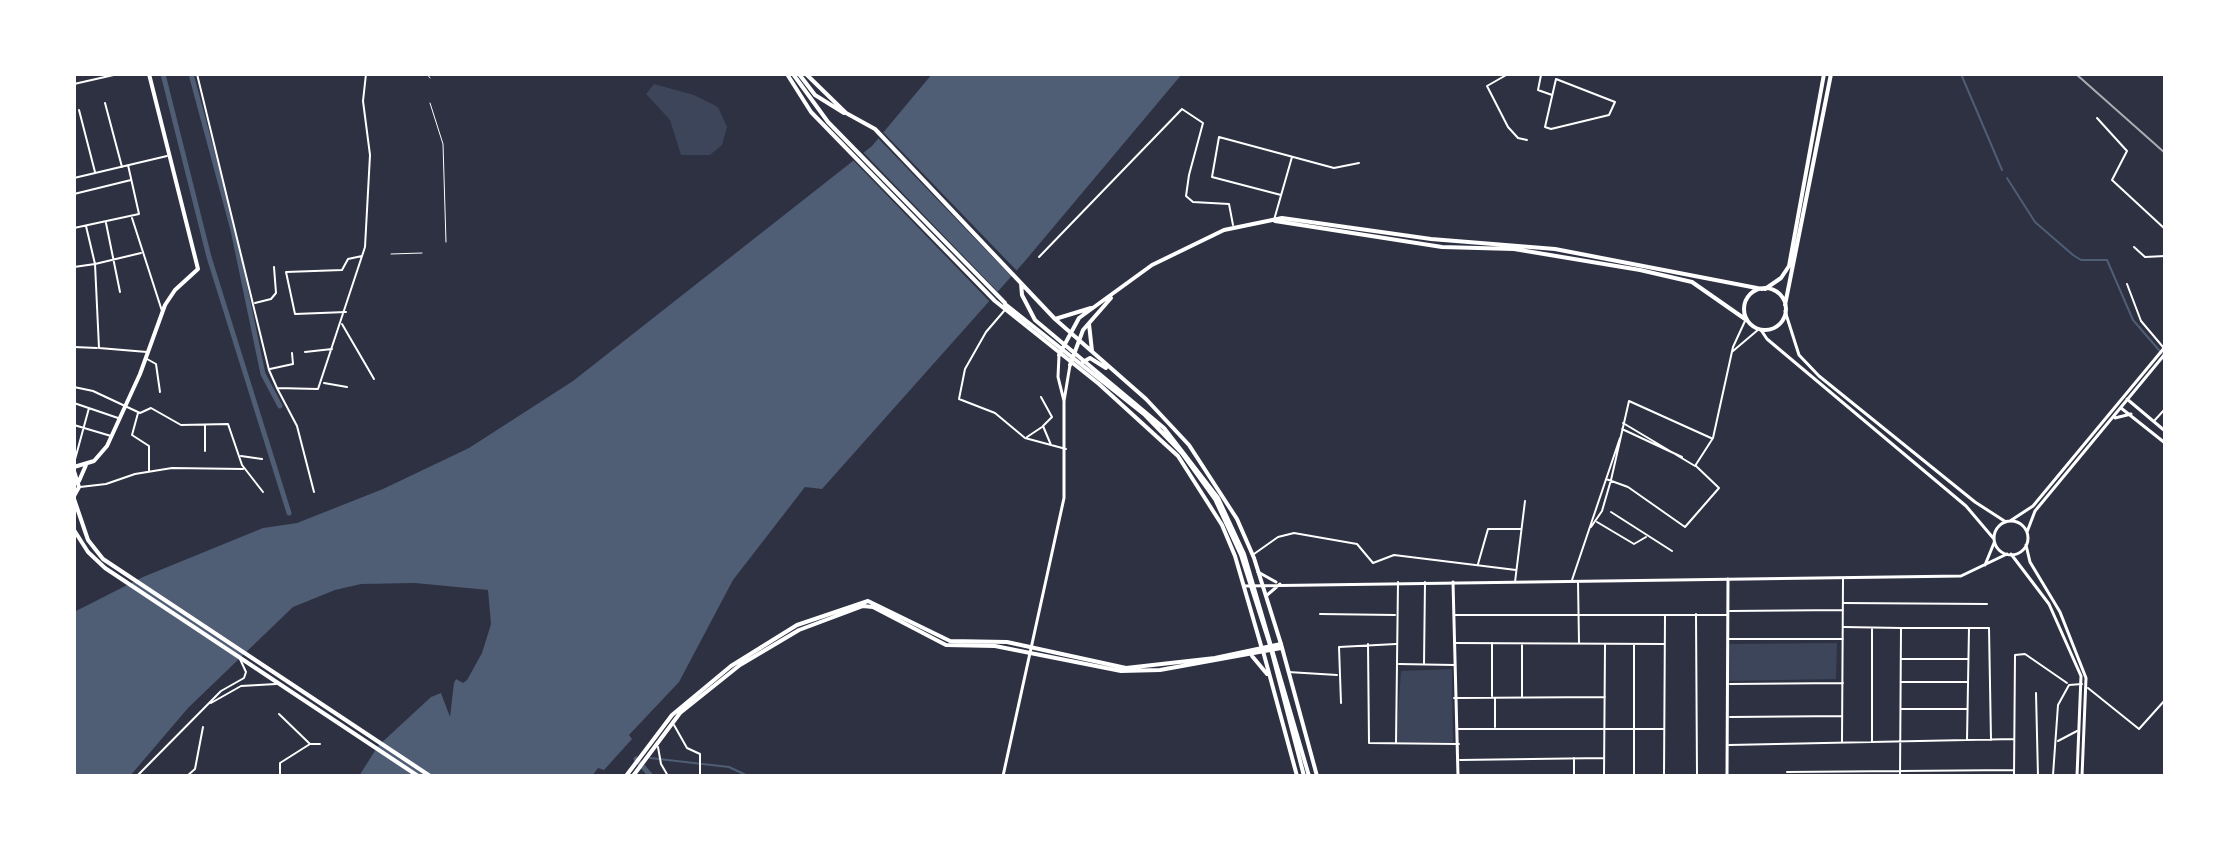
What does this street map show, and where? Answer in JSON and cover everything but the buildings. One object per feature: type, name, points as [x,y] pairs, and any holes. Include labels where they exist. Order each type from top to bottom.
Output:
[{"type":"main road","points":[[79,484],[74,467],[86,465],[103,453],[148,359],[162,313],[175,290],[196,272],[198,266],[149,74]]},
{"type":"main road","points":[[787,74],[807,108],[848,146],[997,300],[1070,365],[1157,435],[1193,476],[1222,525],[1245,586],[1297,776]]},
{"type":"main road","points":[[793,74],[848,146]]},
{"type":"main road","points":[[799,74],[815,95],[875,129],[1055,319],[1146,399],[1200,459],[1224,494],[1253,555],[1282,646],[1317,776]]},
{"type":"main road","points":[[806,74],[846,113]]},
{"type":"main road","points":[[1746,320],[1746,300],[1781,278],[1789,266],[1824,74]]},
{"type":"main road","points":[[1760,329],[1776,327],[1785,308],[1831,74]]},
{"type":"main road","points":[[1003,776],[1064,498],[1066,449],[1064,401],[1058,377],[1059,355],[1079,318],[1170,254],[1234,227],[1282,218],[1328,222],[1431,239],[1515,244],[1778,293],[1799,355],[1819,376],[1975,502],[2008,521],[2019,523],[2027,532]]},
{"type":"main road","points":[[1274,221],[1442,247],[1530,252],[1688,281],[1760,329],[1767,339],[1966,506],[2049,604],[2082,684],[2080,776]]},
{"type":"main road","points":[[1688,281],[1689,274]]},
{"type":"main road","points":[[1018,279],[1022,295],[1035,320],[1164,428],[1218,498],[1244,554],[1307,776]]},
{"type":"main road","points":[[1064,401],[1078,340],[1089,322],[1111,298]]},
{"type":"main road","points":[[1055,319],[1098,305]]},
{"type":"main road","points":[[1005,307],[1021,315],[1154,423],[1182,453],[1215,499],[1241,555],[1307,776]]},
{"type":"main road","points":[[1089,322],[1092,354]]},
{"type":"main road","points":[[2126,398],[2164,350]]},
{"type":"main road","points":[[1085,375],[1081,365],[1089,358],[1109,368]]},
{"type":"main road","points":[[1985,565],[1996,530],[2033,506],[2159,359]]},
{"type":"main road","points":[[2133,393],[2136,407]]},
{"type":"main road","points":[[2126,398],[2165,431]]},
{"type":"main road","points":[[2119,406],[2165,443]]},
{"type":"main road","points":[[2080,776],[2088,688],[2082,666],[2053,599],[2030,562],[2027,532],[2035,511],[2113,419],[2119,406]]},
{"type":"main road","points":[[2113,419],[2131,414]]},
{"type":"main road","points":[[86,465],[74,497],[88,540],[119,573]]},
{"type":"main road","points":[[74,530],[96,560],[418,776]]},
{"type":"main road","points":[[1245,586],[1262,583],[1515,583],[1961,576],[2026,545]]},
{"type":"main road","points":[[1258,572],[1280,584]]},
{"type":"main road","points":[[1727,776],[1728,579]]},
{"type":"main road","points":[[1453,582],[1454,698],[1460,760],[1458,776]]},
{"type":"main road","points":[[1266,596],[1280,584]]},
{"type":"main road","points":[[626,776],[681,706],[750,653],[802,623],[860,602],[876,603],[950,641],[999,641],[1096,668],[1139,672],[1251,655],[1282,646]]},
{"type":"main road","points":[[633,776],[650,748],[672,722],[720,680],[770,646],[809,626],[863,606],[873,607],[946,645],[995,646],[1132,668],[1263,651]]},
{"type":"main road","points":[[239,655],[280,685],[430,776]]},
{"type":"main road","points":[[1251,655],[1271,679]]},
{"type":"street","points":[[93,74],[94,80]]},
{"type":"street","points":[[74,84],[118,74]]},
{"type":"street","points":[[197,74],[269,370],[297,426],[314,492]]},
{"type":"street","points":[[276,387],[318,389],[323,383],[364,256],[370,155],[363,101],[366,74]]},
{"type":"street","points":[[1508,74],[1487,86],[1508,127],[1518,138],[1527,140]]},
{"type":"street","points":[[1529,74],[1541,75],[1538,90],[1552,95]]},
{"type":"street","points":[[1556,79],[1615,102],[1609,115],[1551,129],[1545,127],[1552,95],[1556,79]]},
{"type":"street","points":[[105,103],[122,167]]},
{"type":"street","points":[[1039,257],[1181,109],[1203,123],[1186,196],[1193,202],[1229,204],[1234,227]]},
{"type":"street","points":[[79,110],[95,173]]},
{"type":"street","points":[[2097,118],[2127,151],[2112,180],[2165,229]]},
{"type":"street","points":[[1281,195],[1212,177],[1219,137],[1339,168],[1359,163]]},
{"type":"street","points":[[74,178],[168,155]]},
{"type":"street","points":[[1274,221],[1292,157]]},
{"type":"street","points":[[74,228],[139,213],[128,165]]},
{"type":"street","points":[[74,194],[132,180]]},
{"type":"street","points":[[132,216],[162,313]]},
{"type":"street","points":[[106,221],[120,292]]},
{"type":"street","points":[[86,225],[95,264],[99,348]]},
{"type":"street","points":[[2134,247],[2145,257],[2165,256]]},
{"type":"street","points":[[74,267],[142,252]]},
{"type":"street","points":[[346,312],[295,314],[286,272],[342,270],[348,259],[364,256]]},
{"type":"street","points":[[254,303],[271,299],[276,293],[274,267]]},
{"type":"street","points":[[2165,271],[2165,280]]},
{"type":"street","points":[[2127,284],[2141,321],[2164,350]]},
{"type":"street","points":[[1005,307],[986,332],[965,369],[959,399],[995,413],[1025,438],[1066,449]]},
{"type":"street","points":[[1695,466],[1713,438],[1733,351],[1746,320]]},
{"type":"street","points":[[342,323],[374,379]]},
{"type":"street","points":[[1733,351],[1760,329]]},
{"type":"street","points":[[74,347],[149,352]]},
{"type":"street","points":[[305,352],[334,349]]},
{"type":"street","points":[[269,370],[293,364],[292,353]]},
{"type":"street","points":[[148,359],[155,362],[160,392]]},
{"type":"street","points":[[323,383],[347,387]]},
{"type":"street","points":[[74,387],[125,403],[136,411],[151,408],[175,424],[229,424],[245,469],[263,492]]},
{"type":"street","points":[[1025,438],[1052,417],[1041,397]]},
{"type":"street","points":[[1591,527],[1597,522],[1611,480],[1629,401],[1713,438]]},
{"type":"street","points":[[74,403],[120,419]]},
{"type":"street","points":[[74,467],[89,408]]},
{"type":"street","points":[[2153,422],[2165,409]]},
{"type":"street","points":[[136,411],[132,435],[149,446],[149,471]]},
{"type":"street","points":[[1606,479],[1628,487],[1685,527],[1719,488],[1683,457],[1623,423]]},
{"type":"street","points":[[74,425],[113,436]]},
{"type":"street","points":[[205,425],[205,451]]},
{"type":"street","points":[[1043,426],[1051,446]]},
{"type":"street","points":[[1621,428],[1683,457]]},
{"type":"street","points":[[74,436],[79,438]]},
{"type":"street","points":[[1571,582],[1621,437]]},
{"type":"street","points":[[240,456],[262,459]]},
{"type":"street","points":[[79,484],[106,484],[149,471],[245,469]]},
{"type":"street","points":[[1515,583],[1525,501]]},
{"type":"street","points":[[1611,512],[1672,551]]},
{"type":"street","points":[[1592,519],[1634,544],[1646,537]]},
{"type":"street","points":[[1478,566],[1488,529],[1522,529]]},
{"type":"street","points":[[1253,555],[1278,537],[1294,533],[1353,542],[1372,562],[1394,555],[1516,570]]},
{"type":"street","points":[[1842,742],[1843,578]]},
{"type":"street","points":[[1396,744],[1398,582]]},
{"type":"street","points":[[1424,664],[1425,582]]},
{"type":"street","points":[[1578,582],[1579,644]]},
{"type":"street","points":[[1843,603],[1987,604]]},
{"type":"street","points":[[1453,615],[1843,610]]},
{"type":"street","points":[[1320,614],[1398,615]]},
{"type":"street","points":[[1664,776],[1665,614]]},
{"type":"street","points":[[1696,614],[1697,776]]},
{"type":"street","points":[[1843,627],[1987,626],[1991,632],[1991,740]]},
{"type":"street","points":[[1967,740],[1969,627]]},
{"type":"street","points":[[1872,628],[1872,742]]},
{"type":"street","points":[[1900,776],[1901,628]]},
{"type":"street","points":[[1728,639],[1843,639]]},
{"type":"street","points":[[1453,643],[1664,644]]},
{"type":"street","points":[[1492,643],[1495,728]]},
{"type":"street","points":[[1368,644],[1369,743],[1459,744]]},
{"type":"street","points":[[1341,703],[1339,647],[1397,644]]},
{"type":"street","points":[[1522,644],[1522,697]]},
{"type":"street","points":[[1604,776],[1605,644]]},
{"type":"street","points":[[1634,644],[1634,776]]},
{"type":"street","points":[[2014,776],[2016,654],[2025,654],[2069,685],[2082,684]]},
{"type":"street","points":[[138,774],[221,691],[245,677],[239,655]]},
{"type":"street","points":[[1901,659],[1969,659]]},
{"type":"street","points":[[1397,664],[1454,665]]},
{"type":"street","points":[[1288,672],[1339,676]]},
{"type":"street","points":[[1901,682],[1969,682]]},
{"type":"street","points":[[1728,684],[1843,683]]},
{"type":"street","points":[[207,705],[241,686],[280,685]]},
{"type":"street","points":[[2036,693],[2038,776],[2055,774],[2057,710],[2069,685]]},
{"type":"street","points":[[2088,688],[2139,729],[2165,700]]},
{"type":"street","points":[[1454,698],[1605,697]]},
{"type":"street","points":[[1900,709],[1968,709]]},
{"type":"street","points":[[279,714],[310,744]]},
{"type":"street","points":[[1728,717],[1842,716]]},
{"type":"street","points":[[672,722],[685,746],[699,753],[700,776]]},
{"type":"street","points":[[187,776],[195,769],[203,727]]},
{"type":"street","points":[[1457,729],[1664,729]]},
{"type":"street","points":[[2057,741],[2080,730]]},
{"type":"street","points":[[1728,745],[2014,739]]},
{"type":"street","points":[[658,742],[660,762],[668,776]]},
{"type":"street","points":[[280,776],[279,764],[310,744],[320,744]]},
{"type":"street","points":[[1574,758],[1574,776]]},
{"type":"street","points":[[1460,760],[1604,758]]},
{"type":"street","points":[[1787,772],[2014,770]]},
{"type":"street","points":[[138,774],[147,776]]},
{"type":"lane","points":[[427,74],[430,78]]},
{"type":"lane","points":[[430,103],[443,144],[446,242]]},
{"type":"lane","points":[[391,254],[422,253]]},
{"type":"shaded area","points":[[932,74],[1182,74],[1025,261],[822,489],[805,487],[733,580],[679,682],[629,735],[632,739],[604,770],[598,768],[592,776],[359,776],[378,746],[431,697],[441,693],[450,717],[454,683],[456,679],[463,683],[467,680],[482,653],[491,624],[488,590],[415,583],[361,584],[335,590],[293,607],[188,708],[130,776],[74,776],[74,612],[143,577],[263,528],[297,523],[383,489],[469,448],[573,381],[872,146]]},
{"type":"shaded area","points":[[654,84],[694,95],[718,107],[727,127],[722,145],[710,155],[681,155],[670,120],[646,94]]},
{"type":"shaded area","points":[[1837,643],[1836,679],[1728,681],[1728,644]]},
{"type":"shaded area","points":[[1452,669],[1453,742],[1396,742],[1401,671]]},
{"type":"pier","points":[[881,130],[1019,273],[1014,279],[876,136]]},
{"type":"pier","points":[[861,150],[1000,294],[991,303],[851,158]]},
{"type":"waterway","points":[[163,74],[209,257],[289,513]]},
{"type":"waterway","points":[[191,74],[233,230],[263,374],[280,406]]},
{"type":"waterway","points":[[1961,74],[2002,170]]},
{"type":"waterway","points":[[2007,178],[2035,222],[2073,255],[2081,260],[2107,260],[2133,320],[2165,357]]},
{"type":"waterway","points":[[650,758],[729,767],[748,776]]},
{"type":"waterway","points":[[636,759],[651,776]]},
{"type":"railway","points":[[2076,74],[2165,153]]}]
